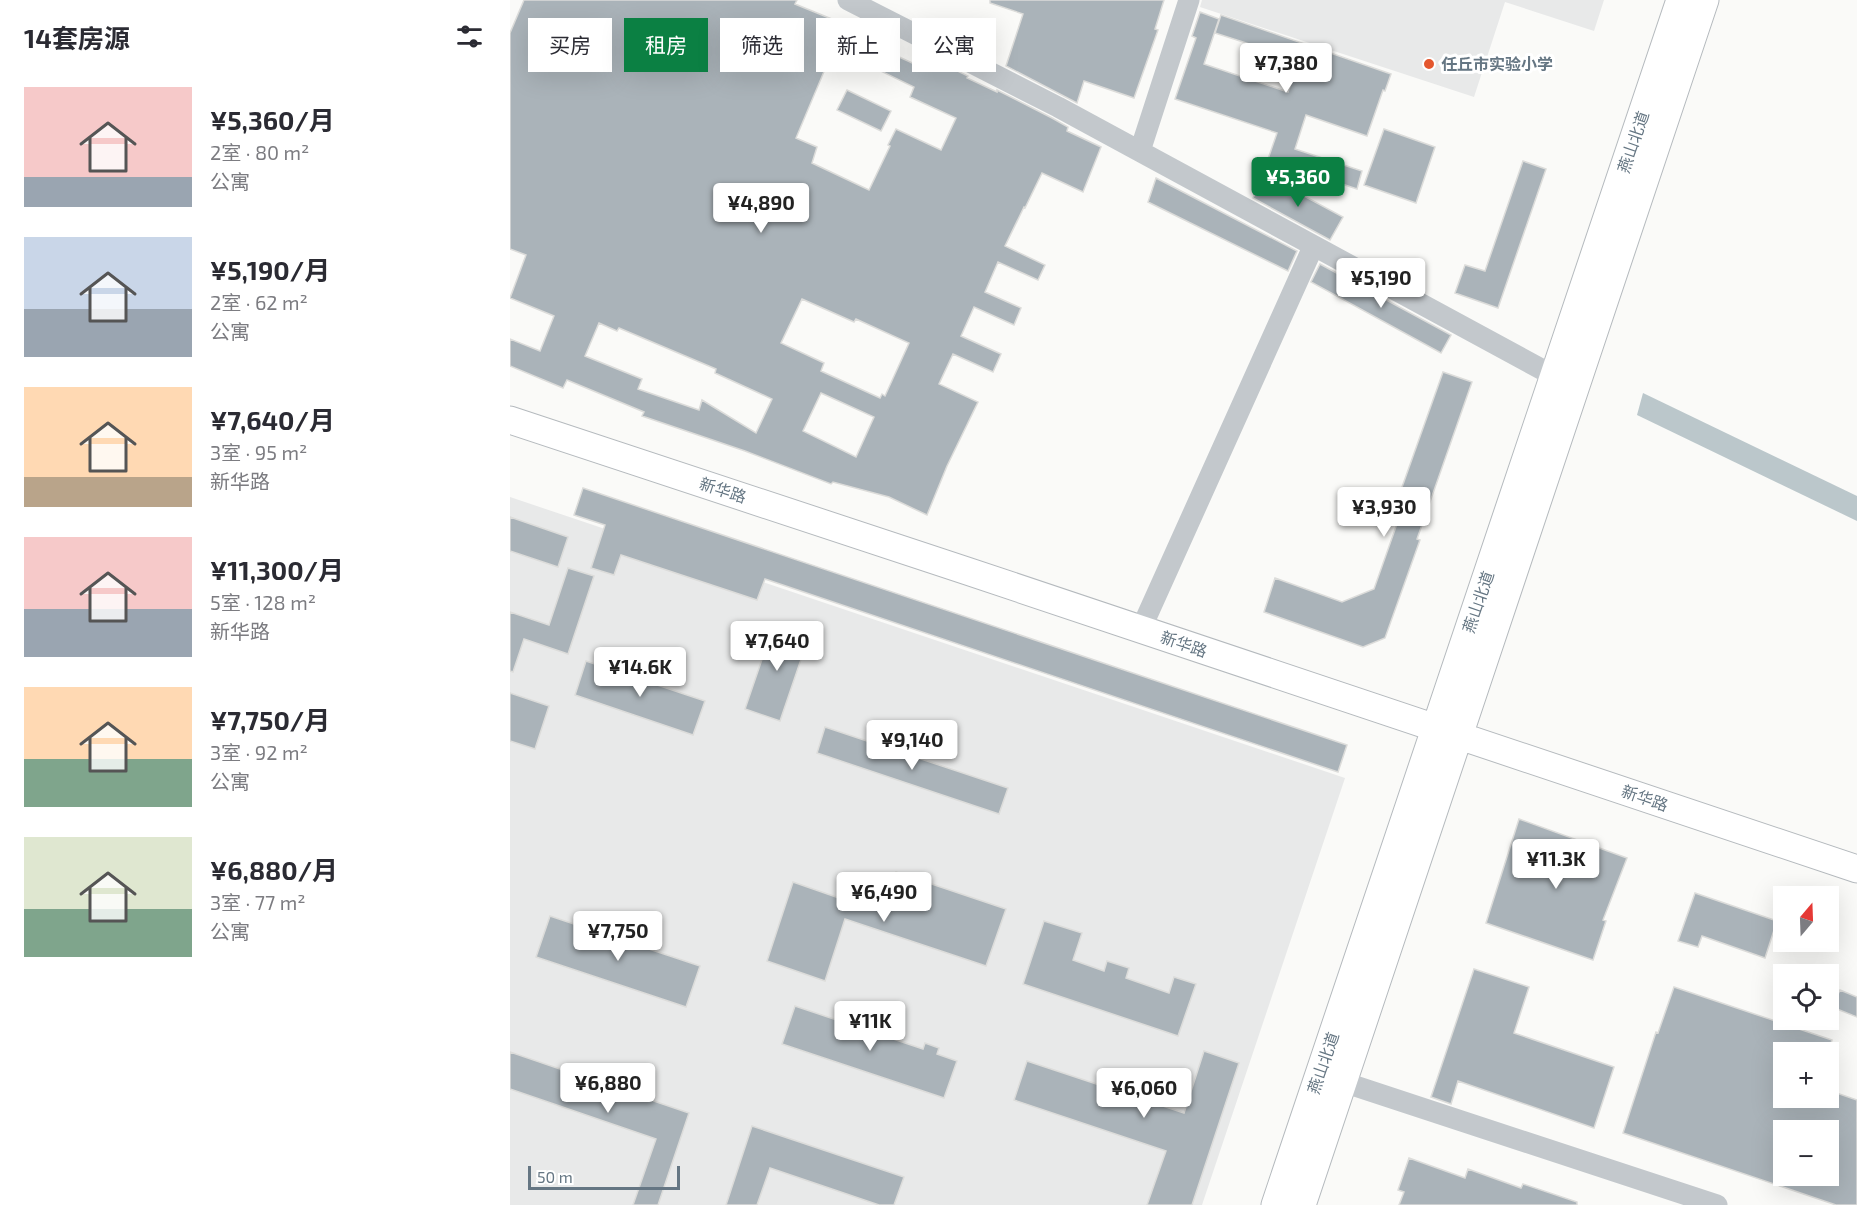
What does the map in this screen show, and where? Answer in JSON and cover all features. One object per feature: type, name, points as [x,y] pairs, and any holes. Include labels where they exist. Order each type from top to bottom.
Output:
[{"type":"main road","name":"燕山北道","points":[[1302,1205],[1343,1082],[1554,376],[1680,0]]},
{"type":"main road","name":"燕山北道","points":[[1275,1205],[1447,732],[1706,0]]},
{"type":"main road","name":"新华路","points":[[510,420],[1857,869]]},
{"type":"street","points":[[848,0],[1058,107],[1554,376]]},
{"type":"street","points":[[1140,151],[1189,0]]},
{"type":"street","points":[[1141,629],[1313,247]]},
{"type":"street","points":[[1343,1082],[1717,1205]]},
{"type":"shaded area","name":"任丘市实验小学","points":[[1202,0],[1604,0],[1594,31],[1505,2],[1474,97],[1200,7]]},
{"type":"shaded area","points":[[1643,393],[1857,496],[1857,521],[1637,415]]},
{"type":"shaded area","points":[[510,497],[1345,778],[1202,1205],[510,1205]]},
{"type":"building","points":[[524,0],[797,0],[795,4],[829,18],[816,18],[816,72],[824,72],[796,138],[817,147],[812,163],[869,190],[896,129],[941,150],[956,118],[910,97],[914,87],[883,72],[900,72],[900,57],[912,63],[912,72],[960,72],[968,76],[967,78],[997,92],[997,90],[1052,118],[1068,127],[1067,131],[1101,147],[1083,192],[1042,173],[1024,207],[1005,246],[1045,265],[1038,280],[998,262],[985,292],[1021,308],[1014,325],[974,307],[961,336],[1001,354],[993,372],[953,354],[939,384],[978,402],[947,466],[927,515],[889,497],[833,482],[831,484],[745,451],[642,416],[644,412],[567,380],[563,388],[510,366],[510,339],[540,351],[554,316],[510,298],[526,255],[510,249],[510,33]],"holes":[[[802,299],[854,322],[856,319],[909,343],[885,396],[882,394],[880,398],[821,371],[824,363],[781,343]],[[599,323],[617,331],[619,328],[716,369],[715,373],[772,399],[756,433],[702,400],[699,410],[638,389],[642,379],[585,356]],[[821,393],[874,417],[856,457],[803,431]]]},
{"type":"building","points":[[990,0],[1164,0],[1155,29],[1158,30],[1134,98],[1084,81],[1077,103],[1006,66],[1023,14],[990,3]]},
{"type":"building","points":[[1200,12],[1219,19],[1204,64],[1288,92],[1299,60],[1215,33],[1221,15],[1391,74],[1367,136],[1306,115],[1295,149],[1362,171],[1357,189],[1268,159],[1277,133],[1175,99],[1196,38],[1192,36]]},
{"type":"building","points":[[847,90],[891,111],[881,131],[837,110]]},
{"type":"building","points":[[1384,129],[1435,147],[1416,203],[1364,185]]},
{"type":"building","points":[[1523,161],[1546,169],[1498,308],[1455,293],[1465,265],[1485,271]]},
{"type":"building","points":[[1265,175],[1343,217],[1330,240],[1253,198]]},
{"type":"building","points":[[1156,178],[1297,251],[1288,271],[1148,202]]},
{"type":"building","points":[[1320,264],[1451,335],[1441,353],[1311,282]]},
{"type":"building","points":[[1443,372],[1472,382],[1385,638],[1363,647],[1264,612],[1275,578],[1342,602],[1374,589],[1398,521],[1391,518]]},
{"type":"building","points":[[583,488],[1347,745],[1338,772],[765,579],[757,600],[621,555],[614,575],[591,568],[605,525],[574,515]]},
{"type":"building","points":[[510,517],[568,537],[558,567],[510,551]]},
{"type":"building","points":[[568,568],[594,576],[568,654],[524,639],[513,672],[510,671],[510,612],[549,625]]},
{"type":"building","points":[[774,624],[809,636],[780,721],[745,709]]},
{"type":"building","points":[[586,661],[705,701],[693,735],[575,695]]},
{"type":"building","points":[[510,693],[549,706],[535,749],[510,741]]},
{"type":"building","points":[[825,727],[1008,788],[999,814],[817,753]]},
{"type":"building","points":[[1519,819],[1627,858],[1603,920],[1606,921],[1593,960],[1486,923]]},
{"type":"building","points":[[896,872],[1006,909],[986,966],[845,919],[825,981],[767,961],[793,882],[862,906],[868,887],[888,894]]},
{"type":"building","points":[[1695,893],[1773,920],[1773,933],[1765,958],[1702,936],[1698,947],[1678,941]]},
{"type":"building","points":[[550,916],[700,966],[686,1007],[536,957]]},
{"type":"building","points":[[1044,921],[1082,933],[1073,960],[1104,971],[1107,961],[1129,968],[1126,978],[1169,993],[1174,977],[1196,984],[1178,1036],[1023,984]]},
{"type":"building","points":[[1474,969],[1529,987],[1514,1033],[1614,1067],[1594,1128],[1458,1081],[1451,1104],[1431,1097]]},
{"type":"building","points":[[1674,987],[1773,1020],[1773,1030],[1802,1030],[1832,1040],[1831,1042],[1773,1042],[1773,1108],[1839,1108],[1839,1094],[1857,1100],[1857,1205],[1836,1205],[1780,1186],[1839,1186],[1839,1120],[1773,1120],[1773,1184],[1623,1133],[1656,1032],[1658,1033]]},
{"type":"building","points":[[1840,990],[1857,997],[1857,1017],[1839,1010]]},
{"type":"building","points":[[795,1006],[923,1049],[925,1043],[939,1048],[937,1054],[957,1061],[944,1098],[782,1044]]},
{"type":"building","points":[[1204,1051],[1239,1063],[1192,1205],[1147,1205],[1166,1151],[1014,1100],[1027,1061],[1184,1113]]},
{"type":"building","points":[[510,1052],[689,1113],[658,1205],[633,1205],[656,1139],[510,1089]]},
{"type":"building","points":[[752,1126],[904,1177],[894,1205],[879,1205],[770,1168],[757,1205],[726,1205]]},
{"type":"building","points":[[1409,1158],[1465,1178],[1468,1169],[1521,1188],[1523,1184],[1577,1202],[1577,1205],[1399,1205],[1404,1192],[1398,1190]]},
{"type":"place","name":"任丘市实验小学","points":[[1429,64]]}]
